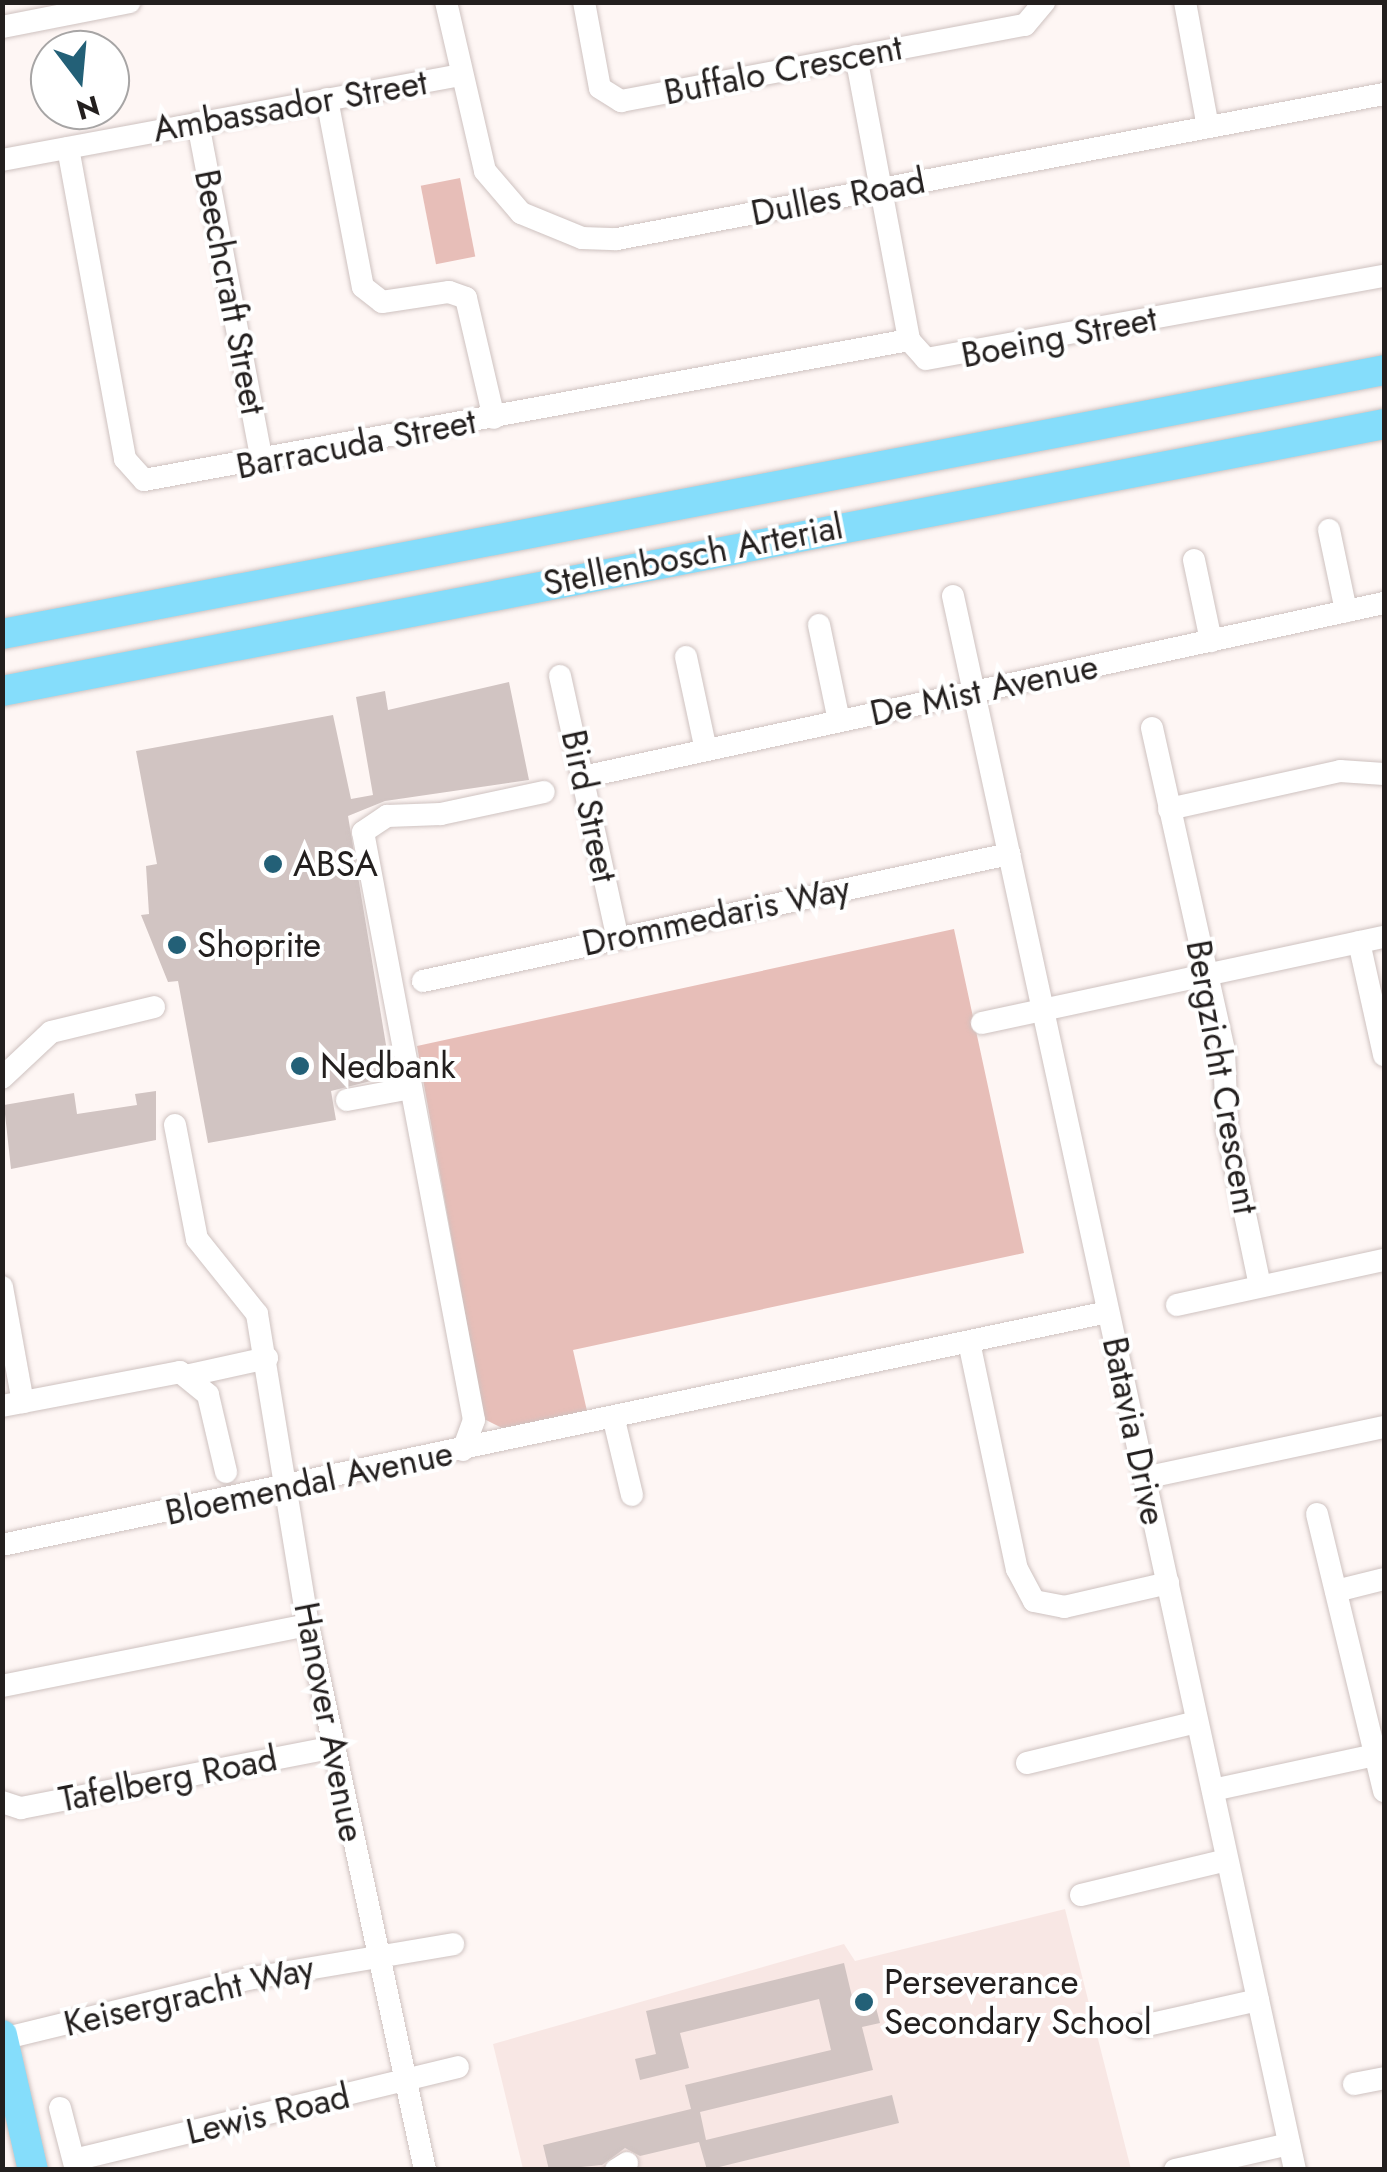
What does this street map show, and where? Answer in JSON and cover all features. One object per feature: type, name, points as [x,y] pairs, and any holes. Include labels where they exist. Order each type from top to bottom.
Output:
[{"type":"main road","name":"Stellenbosch Arterial","points":[[2,634],[1384,370]]},
{"type":"main road","name":"Stellenbosch Arterial","points":[[2,690],[1384,424]]},
{"type":"main road","points":[[3,2037],[34,2170]]},
{"type":"street","points":[[2,27],[130,2]]},
{"type":"street","name":"Dulles Road","points":[[446,2],[474,145],[492,181],[522,212],[566,234],[616,239],[1384,94]]},
{"type":"street","name":"Buffalo Crescent","points":[[584,2],[600,88],[615,100],[1025,25],[1044,2]]},
{"type":"street","points":[[1185,2],[1208,128]]},
{"type":"street","name":"Boeing Street","points":[[856,56],[909,340],[920,356],[938,360],[1384,276]]},
{"type":"street","name":"Ambassador Street","points":[[2,160],[460,75]]},
{"type":"street","points":[[327,100],[363,287],[382,302],[449,292],[466,298],[494,418]]},
{"type":"street","name":"Beechcraft Street","points":[[198,123],[262,461]]},
{"type":"street","name":"Barracuda Street","points":[[68,148],[132,472],[152,482],[909,340]]},
{"type":"street","points":[[1329,530],[1346,612]]},
{"type":"street","points":[[1194,560],[1211,641]]},
{"type":"street","name":"Batavia Drive","points":[[953,596],[1295,2170]]},
{"type":"street","name":"De Mist Avenue","points":[[584,777],[1384,603]]},
{"type":"street","points":[[819,625],[839,721]]},
{"type":"street","points":[[686,657],[706,750]]},
{"type":"street","name":"Bird Street","points":[[560,676],[617,936]]},
{"type":"street","name":"Bergzicht Crescent","points":[[1152,728],[1206,974],[1260,1286]]},
{"type":"street","points":[[1169,809],[1340,771],[1384,774]]},
{"type":"street","points":[[463,1450],[474,1420],[363,832],[388,816],[441,814],[544,792]]},
{"type":"street","name":"Drommedaris Way","points":[[423,981],[1009,854]]},
{"type":"street","points":[[982,1023],[1384,937]]},
{"type":"street","points":[[1359,942],[1384,1055]]},
{"type":"street","points":[[2,1078],[51,1032],[154,1007]]},
{"type":"street","points":[[347,1100],[412,1088]]},
{"type":"street","name":"Hanover Avenue","points":[[176,1125],[197,1239],[251,1303],[266,1358],[308,1625],[425,2170]]},
{"type":"street","points":[[1177,1305],[1384,1260]]},
{"type":"street","points":[[2,1286],[13,1404],[190,1375],[266,1358]]},
{"type":"street","name":"Bloemendal Avenue","points":[[2,1545],[287,1490],[1108,1312]]},
{"type":"street","points":[[970,1342],[1018,1569],[1034,1602],[1064,1607],[1168,1584]]},
{"type":"street","points":[[190,1375],[208,1395],[226,1472]]},
{"type":"street","points":[[474,1420],[497,1444]]},
{"type":"street","points":[[614,1420],[632,1496]]},
{"type":"street","points":[[1144,1478],[1384,1427]]},
{"type":"street","points":[[1318,1514],[1380,1753],[1384,1791]]},
{"type":"street","points":[[1336,1591],[1384,1580]]},
{"type":"street","points":[[2,1686],[308,1625]]},
{"type":"street","points":[[1027,1763],[1197,1722]]},
{"type":"street","name":"Tafelberg Road","points":[[2,1802],[21,1808],[334,1748]]},
{"type":"street","points":[[1212,1790],[1380,1753]]},
{"type":"street","points":[[1081,1895],[1227,1860]]},
{"type":"street","points":[[376,1954],[452,1944]]},
{"type":"street","name":"Keisergracht Way","points":[[3,2037],[376,1954]]},
{"type":"street","points":[[1138,2027],[1258,2000]]},
{"type":"street","points":[[404,2082],[458,2067]]},
{"type":"street","points":[[1354,2084],[1384,2078]]},
{"type":"street","name":"Lewis Road","points":[[75,2165],[404,2082]]},
{"type":"street","points":[[60,2108],[75,2165]]},
{"type":"street","points":[[1175,2170],[1289,2144]]},
{"type":"shaded area","points":[[460,178],[475,257],[436,264],[421,186]]},
{"type":"shaded area","points":[[954,929],[1024,1253],[573,1350],[587,1411],[504,1429],[484,1419],[417,1046]]},
{"type":"shaded area","name":"Perseverance Secondary School","points":[[1065,1909],[1131,2169],[523,2169],[493,2044],[844,1944],[855,1961]]},
{"type":"building","points":[[509,682],[529,780],[385,801],[348,816],[390,1069],[383,1078],[331,1091],[336,1120],[208,1143],[178,981],[168,982],[141,915],[149,914],[146,866],[157,864],[136,751],[333,715],[351,799],[373,795],[356,697],[385,691],[388,710]]},
{"type":"building","points":[[156,1091],[156,1140],[11,1169],[4,1105],[74,1093],[77,1114],[137,1105],[135,1094]]},
{"type":"building","points":[[844,1963],[854,2005],[874,2000],[880,2023],[862,2027],[873,2070],[700,2112],[706,2140],[892,2095],[899,2123],[707,2170],[699,2142],[640,2156],[625,2148],[602,2165],[549,2170],[543,2145],[691,2109],[685,2085],[831,2050],[819,1999],[680,2033],[689,2068],[640,2080],[635,2059],[656,2054],[646,2011]]},
{"type":"place","name":"ABSA","points":[[273,864]]},
{"type":"place","name":"Shoprite","points":[[177,945]]},
{"type":"place","name":"Nedbank","points":[[300,1066]]},
{"type":"place","name":"Perseverance Secondary School","points":[[864,2002]]}]
